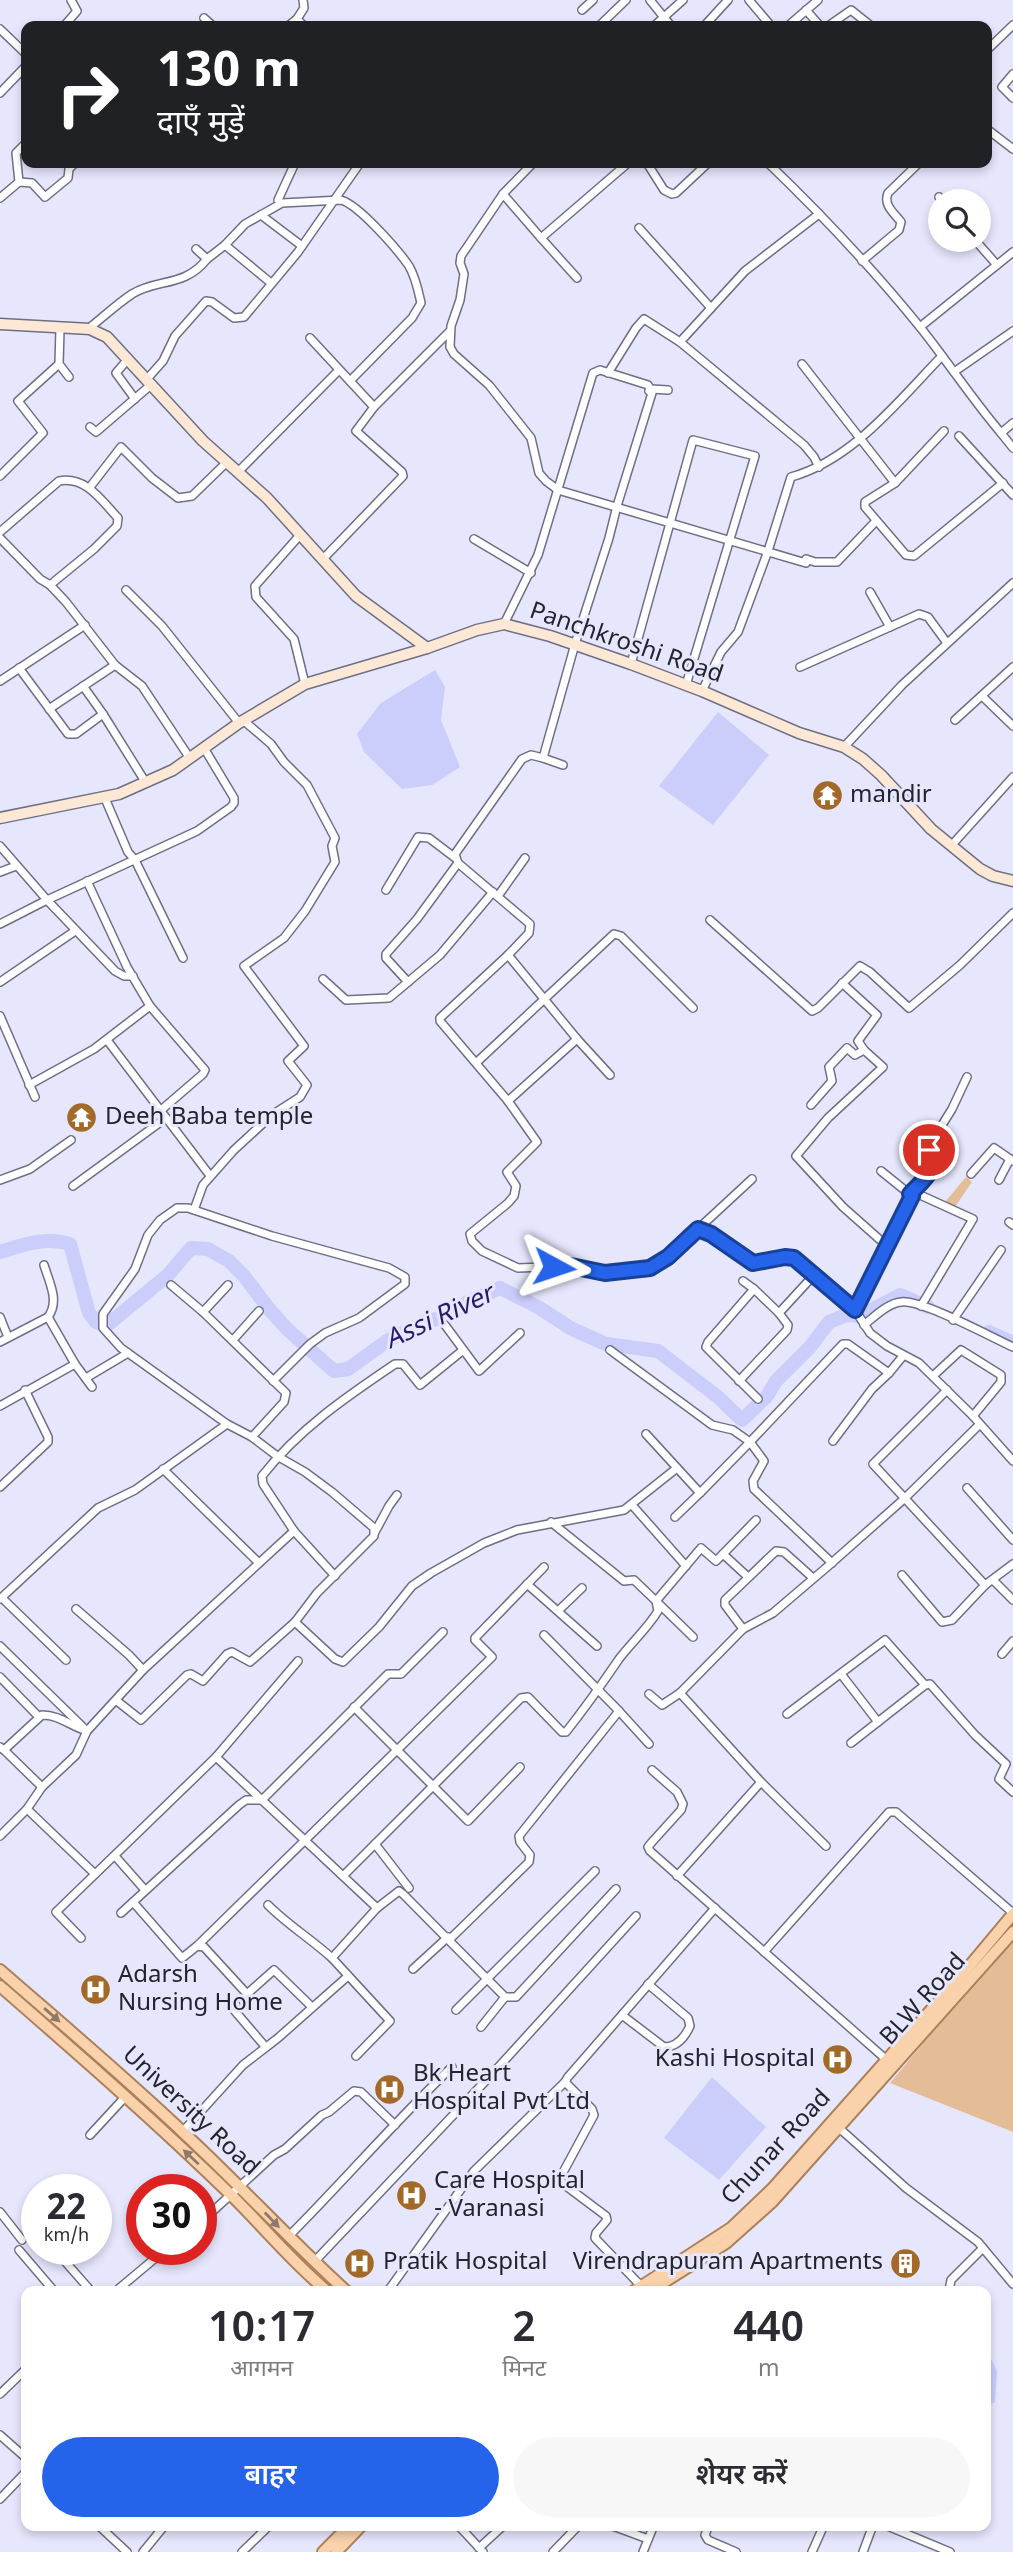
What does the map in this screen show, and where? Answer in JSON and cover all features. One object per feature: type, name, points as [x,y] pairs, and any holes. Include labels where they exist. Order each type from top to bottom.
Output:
[{"type":"main road","name":"Chunar Road","points":[[645,2286],[731,2228],[773,2188],[889,2063],[1013,1914]]},
{"type":"main road","name":"BLW Road","points":[[647,2286],[726,2243],[753,2220],[838,2127],[889,2063],[1013,1932]]},
{"type":"main road","name":"University Road","points":[[0,1970],[150,2110],[183,2132],[340,2286]]},
{"type":"main road","points":[[0,1986],[126,2096],[150,2110],[321,2286]]},
{"type":"main road","points":[[323,2552],[342,2531]]},
{"type":"main road","points":[[336,2552],[356,2531]]},
{"type":"street","points":[[68,21],[77,11],[71,0]]},
{"type":"street","points":[[294,21],[304,8],[303,0]]},
{"type":"street","points":[[582,10],[593,0]]},
{"type":"street","points":[[604,21],[626,0]]},
{"type":"street","points":[[650,0],[666,21]]},
{"type":"street","points":[[660,21],[683,0]]},
{"type":"street","points":[[708,21],[727,0]]},
{"type":"street","points":[[794,21],[818,0]]},
{"type":"street","points":[[751,1],[767,21]]},
{"type":"street","points":[[806,10],[816,21]]},
{"type":"street","points":[[835,21],[851,10],[865,21]]},
{"type":"street","points":[[204,18],[207,21]]},
{"type":"street","points":[[992,47],[1010,34],[1013,25]]},
{"type":"street","points":[[1,30],[21,49]]},
{"type":"street","points":[[0,93],[21,71]]},
{"type":"street","points":[[1013,74],[1002,87],[1013,98]]},
{"type":"street","points":[[992,133],[1013,149]]},
{"type":"street","points":[[19,182],[16,153],[21,148]]},
{"type":"street","points":[[0,198],[19,182],[32,183],[45,197],[68,178],[70,168]]},
{"type":"street","points":[[278,200],[293,168]]},
{"type":"street","points":[[90,427],[96,432],[135,399],[163,360],[175,336],[206,301],[212,302],[234,318],[244,317],[302,246],[357,168]]},
{"type":"street","points":[[528,168],[503,194],[461,256],[460,263],[464,274],[449,341],[454,354],[489,385],[531,438],[539,472],[546,481],[558,490],[806,561],[837,562],[876,521]]},
{"type":"street","points":[[541,238],[622,168]]},
{"type":"street","points":[[650,168],[664,190],[672,194],[703,168]]},
{"type":"street","points":[[773,168],[819,214],[919,327],[1013,448]]},
{"type":"street","points":[[862,261],[899,230],[901,222],[889,207],[886,198],[914,168]]},
{"type":"street","points":[[503,194],[577,278]]},
{"type":"street","points":[[87,330],[134,293],[177,281],[199,269],[245,224],[282,203],[349,202],[408,264],[421,303],[412,318],[350,382]]},
{"type":"street","points":[[680,342],[745,271],[819,214]]},
{"type":"street","points":[[261,215],[302,246]]},
{"type":"street","points":[[639,228],[711,308]]},
{"type":"street","points":[[225,245],[271,283]]},
{"type":"street","points":[[196,249],[207,259]]},
{"type":"street","points":[[986,252],[997,265]]},
{"type":"street","points":[[919,327],[1013,252]]},
{"type":"street","points":[[608,373],[644,319],[680,342],[804,445],[819,467]]},
{"type":"street","points":[[0,324],[87,330],[107,337],[202,441],[267,498],[356,596],[427,648]]},
{"type":"street","points":[[60,329],[59,364],[69,377]]},
{"type":"street","points":[[954,372],[1013,331]]},
{"type":"street","points":[[321,559],[403,477],[402,472],[356,431],[374,407],[450,332]]},
{"type":"street","points":[[310,338],[374,407]]},
{"type":"street","points":[[702,691],[721,652],[738,632],[768,551],[791,477],[819,467],[859,437],[942,356]]},
{"type":"street","points":[[128,359],[116,373],[135,399]]},
{"type":"street","points":[[0,476],[43,433],[18,401],[59,364]]},
{"type":"street","points":[[802,364],[895,483]]},
{"type":"street","points":[[238,472],[339,370]]},
{"type":"street","points":[[504,624],[531,573],[593,373],[600,370],[648,385],[650,391],[609,538],[575,644],[543,758]]},
{"type":"street","points":[[650,391],[668,390]]},
{"type":"street","points":[[1001,432],[1013,423]]},
{"type":"street","points":[[944,431],[895,483],[865,502],[867,511],[906,555],[914,556],[1003,484]]},
{"type":"street","points":[[959,436],[1013,495]]},
{"type":"street","points":[[631,664],[693,440],[755,456],[686,685]]},
{"type":"street","points":[[90,487],[121,447],[152,478],[178,498],[192,496],[227,462]]},
{"type":"street","points":[[0,532],[59,481],[74,481],[90,487],[118,518],[117,526],[94,550],[50,585]]},
{"type":"street","points":[[300,536],[256,586],[255,592],[256,597],[294,639],[304,684]]},
{"type":"street","points":[[0,538],[40,579],[50,585],[115,665],[142,686],[189,757]]},
{"type":"street","points":[[474,539],[531,573]]},
{"type":"street","points":[[844,747],[902,685],[1013,583]]},
{"type":"street","points":[[126,590],[162,626],[242,722],[271,744],[284,762],[307,785],[335,838],[332,846],[335,862],[305,911],[284,938],[244,965],[304,1046],[288,1061],[307,1085],[300,1097],[272,1115],[234,1150],[203,1185],[194,1210]]},
{"type":"street","points":[[870,592],[890,627]]},
{"type":"street","points":[[800,667],[919,614],[928,617],[947,643]]},
{"type":"street","name":"Panchkroshi Road","points":[[0,818],[119,794],[173,770],[242,722],[304,684],[504,624],[575,644],[631,664],[799,733],[844,747],[881,775],[931,830],[980,869],[993,876],[1013,881]]},
{"type":"street","points":[[0,681],[85,625]]},
{"type":"street","points":[[50,709],[115,665]]},
{"type":"street","points":[[955,720],[1013,667]]},
{"type":"street","points":[[19,668],[68,734],[72,736],[103,714]]},
{"type":"street","points":[[83,687],[146,783]]},
{"type":"street","points":[[983,697],[1013,726]]},
{"type":"street","points":[[0,925],[47,900],[197,831],[234,803],[204,748]]},
{"type":"street","points":[[408,982],[386,958],[386,954],[417,919],[522,759],[531,755],[563,765]]},
{"type":"street","points":[[951,846],[1013,777]]},
{"type":"street","points":[[104,796],[128,852],[135,860],[183,958]]},
{"type":"street","points":[[386,890],[418,837],[429,838],[530,925],[531,929],[508,955],[440,1018],[508,1101],[537,1142],[507,1172],[516,1186],[514,1196],[470,1234],[472,1241],[489,1256],[525,1269],[571,1266],[612,1273],[656,1265],[752,1180]]},
{"type":"street","points":[[0,846],[75,931],[115,971],[124,976],[133,976]]},
{"type":"street","points":[[323,979],[346,1000],[389,998],[440,955],[525,858]]},
{"type":"street","points":[[0,872],[16,866]]},
{"type":"street","points":[[87,881],[150,1006],[205,1070],[204,1074],[160,1111]]},
{"type":"street","points":[[710,920],[810,1010],[818,1008],[859,966],[909,1008],[960,965],[1013,912]]},
{"type":"street","points":[[0,982],[75,931]]},
{"type":"street","points":[[477,1062],[612,935],[621,936],[693,1008]]},
{"type":"street","points":[[508,955],[610,1075]]},
{"type":"street","points":[[842,983],[877,1015],[858,1041],[883,1067],[828,1118],[796,1155],[843,1207],[887,1246]]},
{"type":"street","points":[[29,1084],[94,1049],[150,1006]]},
{"type":"street","points":[[0,1016],[35,1097]]},
{"type":"street","points":[[508,1101],[578,1039]]},
{"type":"street","points":[[107,1040],[208,1174]]},
{"type":"street","points":[[811,1105],[832,1081],[830,1067],[847,1048],[855,1055],[864,1050]]},
{"type":"street","points":[[859,1317],[911,1195],[932,1169],[934,1160],[929,1146],[952,1109],[967,1077]]},
{"type":"street","points":[[73,1186],[166,1118]]},
{"type":"street","points":[[0,1180],[30,1168],[71,1140]]},
{"type":"street","points":[[971,1174],[994,1148],[1012,1160],[999,1180]]},
{"type":"street","points":[[881,1171],[911,1195],[921,1194],[973,1219],[921,1304]]},
{"type":"street","points":[[272,1381],[307,1346],[325,1333],[359,1318],[405,1284],[405,1277],[389,1268],[272,1236],[194,1210],[177,1208],[171,1211],[153,1227],[135,1269],[103,1314],[102,1324],[108,1335],[128,1353],[227,1424],[305,1472],[332,1492],[375,1532]]},
{"type":"street","points":[[698,1229],[711,1234],[753,1263],[792,1257],[859,1317],[870,1333],[903,1356],[919,1363],[973,1416],[1013,1461]]},
{"type":"street","points":[[955,1318],[1000,1250]]},
{"type":"street","points":[[0,1342],[48,1317],[55,1303],[44,1265]]},
{"type":"street","points":[[779,1313],[814,1275]]},
{"type":"street","points":[[740,1381],[789,1327],[779,1313],[743,1281]]},
{"type":"street","points":[[171,1284],[204,1312],[286,1393],[286,1397],[252,1437]]},
{"type":"street","points":[[204,1312],[228,1285]]},
{"type":"street","points":[[754,1289],[706,1344],[708,1350],[758,1399]]},
{"type":"street","points":[[859,1317],[901,1302],[921,1304],[1013,1348]]},
{"type":"street","points":[[233,1340],[259,1311]]},
{"type":"street","points":[[0,1317],[8,1337]]},
{"type":"street","points":[[48,1317],[75,1364],[92,1387]]},
{"type":"street","points":[[445,1325],[476,1371],[481,1371],[520,1334]]},
{"type":"street","points":[[675,1517],[844,1344],[848,1344],[889,1374]]},
{"type":"street","points":[[610,1350],[712,1425],[733,1430],[750,1442],[764,1461],[753,1481],[754,1489],[832,1563]]},
{"type":"street","points":[[933,1376],[961,1350],[1001,1375],[1001,1382],[973,1416]]},
{"type":"street","points":[[335,1576],[294,1531],[261,1481],[262,1476],[277,1456],[320,1416],[395,1364],[402,1364],[418,1384],[423,1385],[462,1351]]},
{"type":"street","points":[[86,1378],[128,1353]]},
{"type":"street","points":[[833,1441],[873,1389],[903,1356]]},
{"type":"street","points":[[0,1406],[75,1364]]},
{"type":"street","points":[[947,1390],[873,1464],[985,1586]]},
{"type":"street","points":[[0,1487],[48,1442],[25,1391]]},
{"type":"street","points":[[66,1660],[1,1598],[98,1508],[135,1490],[227,1424]]},
{"type":"street","points":[[649,1694],[662,1705],[680,1693],[743,1629],[773,1614],[832,1563],[904,1499],[979,1425]]},
{"type":"street","points":[[646,1434],[700,1493]]},
{"type":"street","points":[[295,1622],[335,1659],[343,1661],[379,1627],[412,1586],[431,1573],[484,1543],[517,1530],[624,1510],[677,1468]]},
{"type":"street","points":[[163,1469],[259,1563]]},
{"type":"street","points":[[967,1488],[1013,1540]]},
{"type":"street","points":[[117,1701],[141,1720],[187,1675],[191,1674],[203,1681],[227,1654],[232,1652],[250,1662],[295,1622],[317,1593],[374,1536],[388,1506],[397,1495]]},
{"type":"street","points":[[632,1505],[686,1566]]},
{"type":"street","points":[[656,1601],[701,1548],[716,1561],[756,1520]]},
{"type":"street","points":[[551,1522],[624,1581],[634,1580],[693,1637]]},
{"type":"street","points":[[0,1836],[27,1809],[42,1787],[76,1755],[87,1731],[143,1670],[294,1531]]},
{"type":"street","points":[[743,1629],[725,1605],[725,1600],[776,1551],[784,1552],[813,1578]]},
{"type":"street","points":[[723,1554],[748,1577]]},
{"type":"street","points":[[902,1575],[942,1622],[952,1620],[985,1586],[1013,1564]]},
{"type":"street","points":[[132,1902],[179,1956],[185,1957],[492,1657],[475,1638],[544,1567]]},
{"type":"street","points":[[993,1580],[1013,1600]]},
{"type":"street","points":[[527,1584],[597,1646]]},
{"type":"street","points":[[559,1610],[582,1588]]},
{"type":"street","points":[[343,1876],[523,1697],[528,1697],[564,1732],[599,1692],[621,1658],[656,1614],[656,1601]]},
{"type":"street","points":[[76,1609],[143,1670]]},
{"type":"street","points":[[121,1913],[239,1805],[246,1800],[262,1800],[388,1674],[401,1674],[443,1632]]},
{"type":"street","points":[[544,1635],[649,1744]]},
{"type":"street","points":[[787,1714],[886,1640],[925,1685],[934,1687],[975,1735],[1006,1764],[999,1779],[1013,1793]]},
{"type":"street","points":[[1002,1654],[1013,1641]]},
{"type":"street","points":[[0,1646],[87,1731]]},
{"type":"street","points":[[80,1938],[57,1912],[216,1757],[298,1661]]},
{"type":"street","points":[[841,1674],[878,1722]]},
{"type":"street","points":[[0,1677],[38,1716],[59,1717],[87,1731]]},
{"type":"street","points":[[851,1743],[925,1685]]},
{"type":"street","points":[[680,1693],[761,1782],[826,1846]]},
{"type":"street","points":[[354,1707],[468,1821],[520,1767]]},
{"type":"street","points":[[412,1969],[529,1862],[532,1854],[520,1842],[519,1836],[619,1711]]},
{"type":"street","points":[[38,1716],[2,1748],[42,1787]]},
{"type":"street","points":[[216,1757],[377,1908]]},
{"type":"street","points":[[652,1770],[683,1802],[681,1810],[648,1847],[656,1857],[889,2063]]},
{"type":"street","points":[[677,1876],[761,1782]]},
{"type":"street","points":[[27,1809],[95,1874]]},
{"type":"street","points":[[764,1952],[889,1812],[895,1812],[1013,1914]]},
{"type":"street","points":[[375,1844],[409,1888]]},
{"type":"street","points":[[115,1856],[145,1889]]},
{"type":"street","points":[[456,2010],[594,1871]]},
{"type":"street","points":[[332,1958],[377,1908],[399,1891],[449,1938],[505,1997],[516,1997],[616,1889]]},
{"type":"street","points":[[268,1905],[332,1958],[390,2021],[356,2056]]},
{"type":"street","points":[[392,2286],[474,2171],[565,2082],[715,1908]]},
{"type":"street","points":[[314,2262],[494,2072],[636,1916]]},
{"type":"street","points":[[197,1946],[204,1947],[247,1994]]},
{"type":"street","points":[[227,2014],[274,1970],[313,2007]]},
{"type":"street","points":[[183,2132],[243,2065],[348,1976]]},
{"type":"street","points":[[622,2015],[664,2047],[678,2043],[684,2036],[689,2029],[688,2018],[648,1984]]},
{"type":"street","points":[[481,2027],[505,1997]]},
{"type":"street","points":[[236,2005],[234,2010],[263,2044]]},
{"type":"street","points":[[288,2237],[407,2110],[452,2067]]},
{"type":"street","points":[[565,2082],[592,2109],[594,2115],[560,2178],[562,2183],[606,2216],[607,2220],[595,2238],[638,2286]]},
{"type":"street","points":[[217,2208],[274,2155],[285,2149],[354,2091],[361,2092],[395,2125]]},
{"type":"street","points":[[90,2135],[126,2096]]},
{"type":"street","points":[[838,2127],[906,2188],[983,2248],[1013,2284]]},
{"type":"street","points":[[0,2212],[21,2239]]},
{"type":"street","points":[[950,2286],[951,2280],[983,2248]]},
{"type":"street","points":[[19,2250],[50,2286]]},
{"type":"street","points":[[68,2265],[87,2286]]},
{"type":"street","points":[[122,2286],[147,2265]]},
{"type":"street","points":[[0,2395],[21,2375]]},
{"type":"street","points":[[0,2435],[21,2454]]},
{"type":"street","points":[[0,2499],[21,2477]]},
{"type":"street","points":[[104,2531],[127,2552]]},
{"type":"street","points":[[143,2552],[160,2531]]},
{"type":"street","points":[[242,2552],[264,2531]]},
{"type":"street","points":[[464,2531],[481,2550],[498,2531]]},
{"type":"street","points":[[553,2552],[573,2531]]},
{"type":"street","points":[[626,2531],[648,2539]]},
{"type":"street","points":[[643,2552],[651,2531]]},
{"type":"street","points":[[707,2531],[705,2535],[708,2540],[736,2552]]},
{"type":"street","points":[[812,2552],[821,2531]]},
{"type":"street","points":[[863,2552],[871,2531]]},
{"type":"street","points":[[899,2531],[950,2552]]},
{"type":"shaded area","points":[[966,1177],[972,1182],[955,1207],[945,1202]]},
{"type":"shaded area","points":[[1013,1935],[1013,2132],[890,2083]]},
{"type":"water","points":[[435,670],[445,687],[441,720],[460,767],[432,785],[402,789],[364,752],[357,734],[381,703]]},
{"type":"water","points":[[718,712],[769,755],[713,825],[659,786]]},
{"type":"water","points":[[712,2077],[766,2127],[719,2180],[664,2138]]},
{"type":"water","points":[[991,2358],[997,2371],[995,2402],[991,2404]]},
{"type":"waterway","name":"Assi River","points":[[0,1252],[44,1241],[70,1244],[89,1313],[96,1322],[106,1326],[168,1275],[191,1248],[208,1249],[229,1261],[287,1329],[334,1371],[348,1369],[387,1341],[427,1321],[448,1317],[466,1303],[500,1288],[538,1307],[572,1329],[606,1344],[658,1351],[718,1397],[742,1420],[767,1396],[776,1381],[810,1347],[829,1322],[846,1315],[860,1316],[900,1295],[928,1307]]},
{"type":"waterway","name":"Assi River","points":[[989,1332],[1013,1343]]},
{"type":"place","name":"mandir","points":[[827,796]]},
{"type":"place","name":"Deeh Baba temple","points":[[82,1118]]},
{"type":"place","name":"Adarsh Nursing Home","points":[[95,1990]]},
{"type":"place","name":"Kashi Hospital","points":[[838,2060]]},
{"type":"place","name":"Bk Heart Hospital Pvt Ltd","points":[[390,2089]]},
{"type":"place","name":"Care Hospital - Varanasi","points":[[411,2196]]},
{"type":"place","name":"Pratik Hospital","points":[[360,2263]]},
{"type":"place","name":"Virendrapuram Apartments","points":[[906,2263]]},
{"type":"route","points":[[554,1267],[571,1266],[605,1273],[650,1268],[668,1257],[698,1229],[711,1234],[753,1263],[794,1258],[855,1310],[912,1196],[910,1194],[932,1169],[934,1160],[929,1150]]}]
